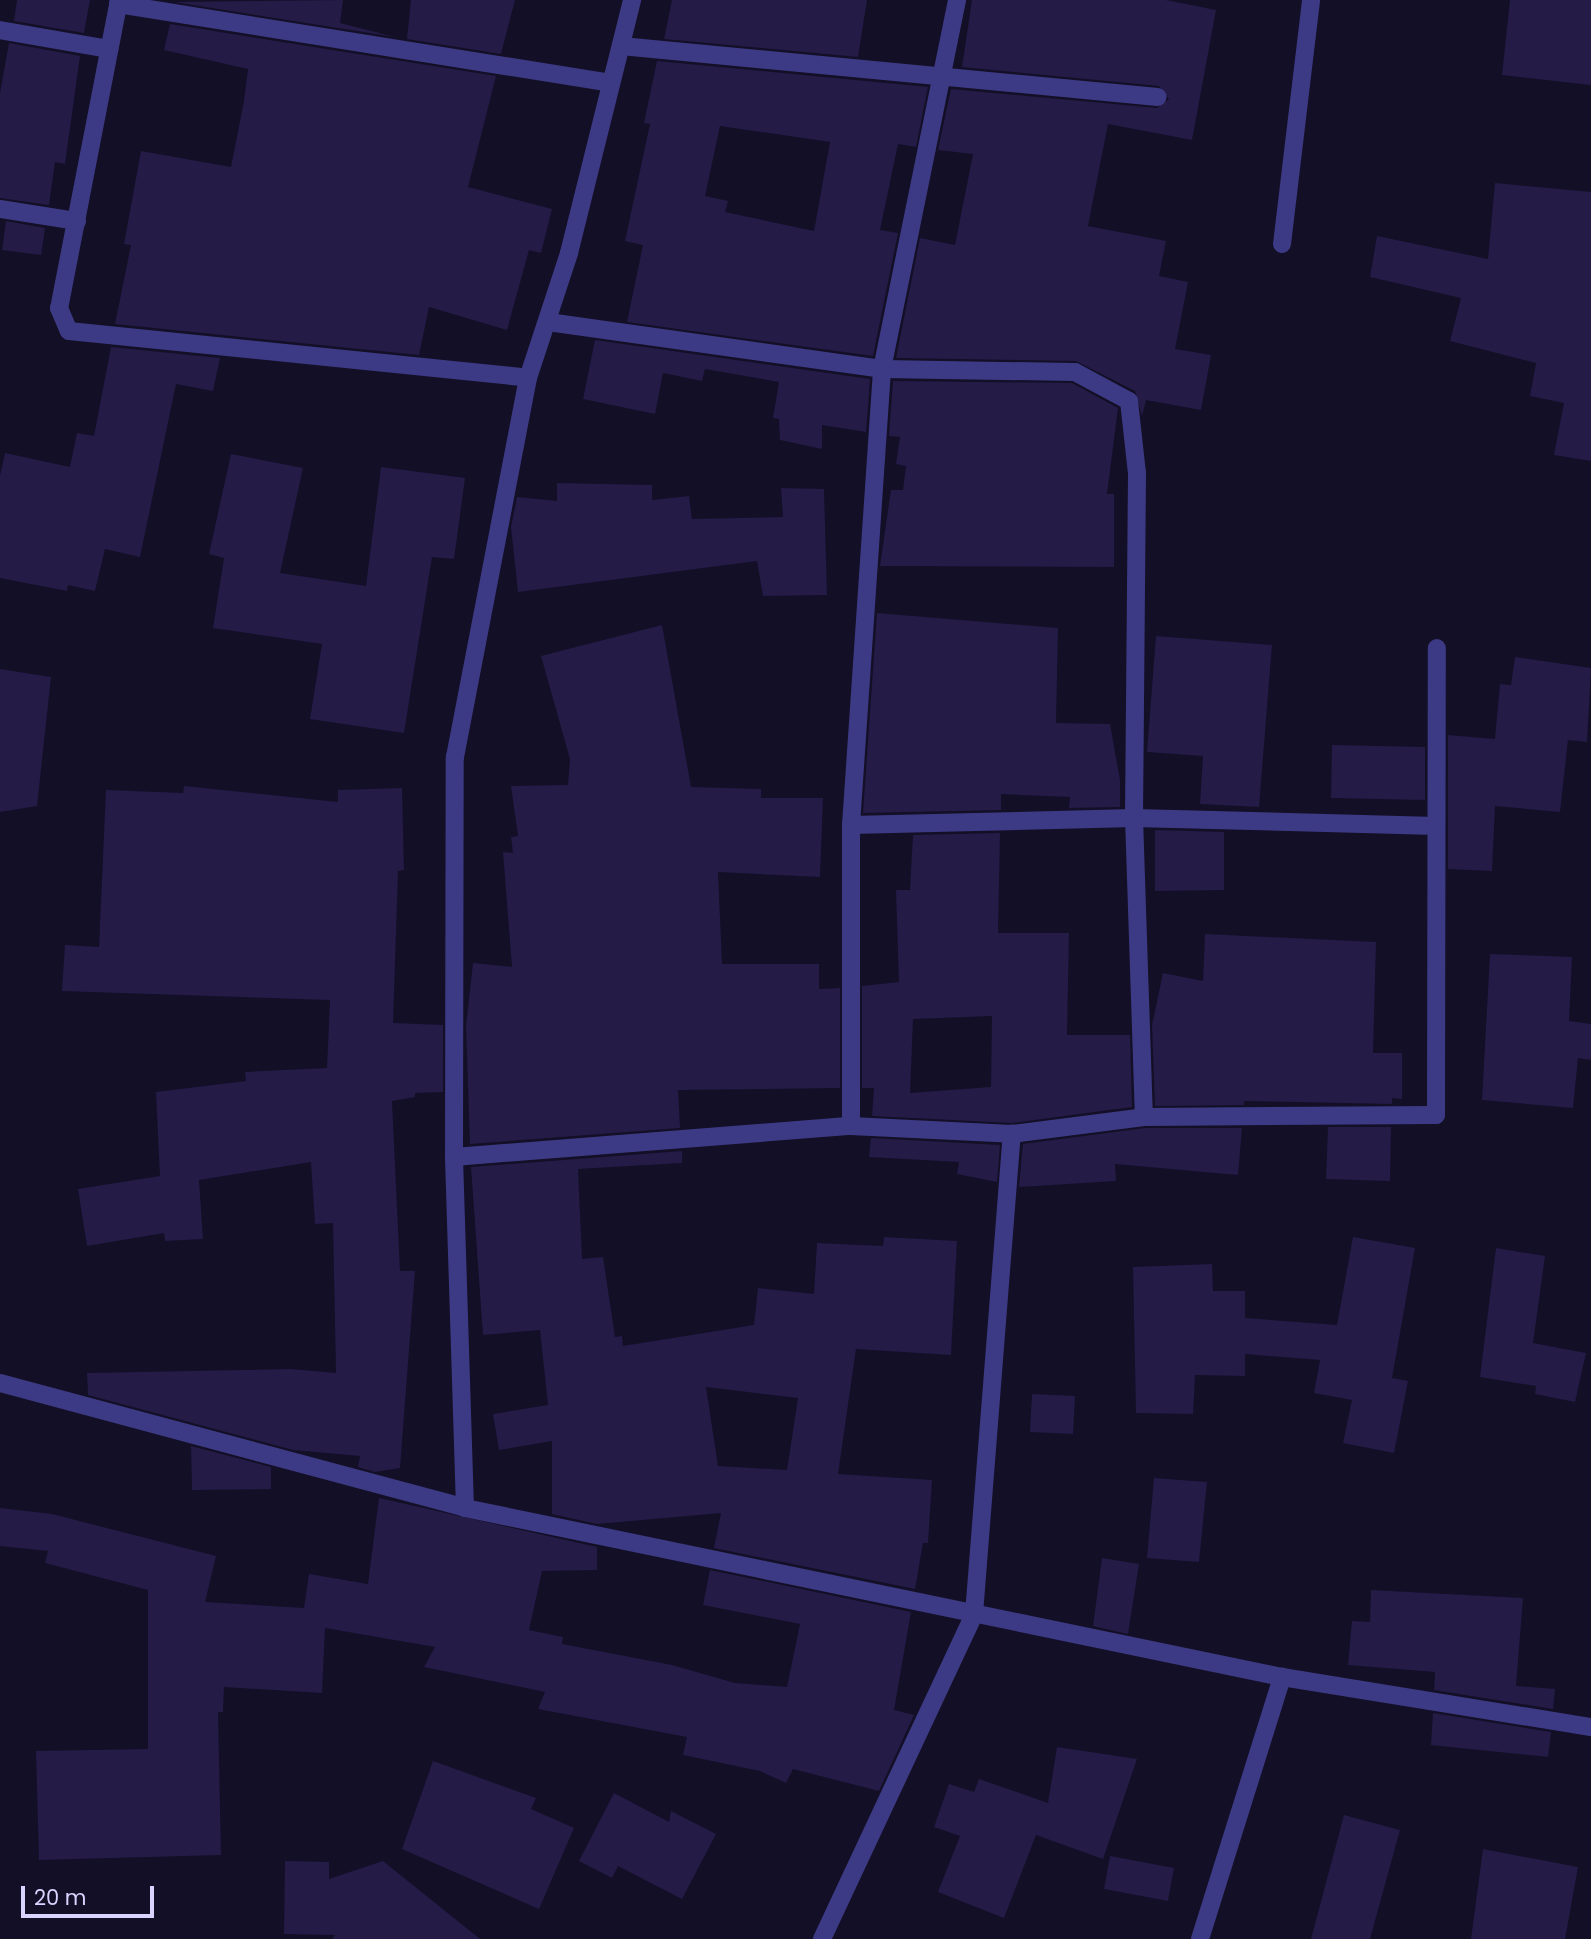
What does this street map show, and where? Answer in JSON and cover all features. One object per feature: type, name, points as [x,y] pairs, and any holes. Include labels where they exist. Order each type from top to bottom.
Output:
[{"type":"street","points":[[465,1508],[454,1157],[455,757],[528,378],[548,322],[632,0]]},
{"type":"street","points":[[851,1126],[851,825],[882,369],[957,0]]},
{"type":"street","points":[[1282,244],[1311,0]]},
{"type":"street","points":[[528,378],[69,331],[59,308],[118,2],[611,83]]},
{"type":"street","points":[[0,30],[109,49]]},
{"type":"street","points":[[621,46],[1158,97]]},
{"type":"street","points":[[0,209],[77,221]]},
{"type":"street","points":[[548,322],[882,369],[1075,372],[1129,401],[1137,473],[1134,818],[1144,1117]]},
{"type":"street","points":[[454,1157],[851,1126],[1012,1134],[1144,1117],[1436,1115],[1437,648]]},
{"type":"street","points":[[851,825],[1134,818],[1436,826]]},
{"type":"street","points":[[822,1939],[974,1614],[1012,1134]]},
{"type":"street","points":[[0,1383],[465,1508],[1282,1677],[1591,1727]]},
{"type":"street","points":[[1200,1939],[1282,1677]]},
{"type":"building","points":[[17,0],[90,0],[84,33],[14,21]]},
{"type":"building","points":[[343,0],[340,23],[395,37],[174,2]]},
{"type":"building","points":[[411,0],[515,0],[501,54],[407,39]]},
{"type":"building","points":[[672,0],[867,0],[858,57],[664,39]]},
{"type":"building","points":[[972,0],[1166,0],[1216,10],[1192,140],[1108,124],[1088,226],[1166,241],[1159,276],[1188,282],[1175,349],[1211,355],[1201,410],[1146,400],[1142,416],[1135,391],[1076,361],[896,358],[920,238],[955,245],[973,154],[938,150],[951,89],[1157,108],[1169,99],[1159,86],[962,67]]},
{"type":"building","points":[[1510,0],[1591,0],[1591,85],[1502,75]]},
{"type":"building","points":[[170,24],[496,76],[468,187],[552,209],[541,253],[529,250],[507,330],[429,307],[419,355],[115,324],[131,245],[124,244],[141,151],[231,167],[244,101],[248,69],[164,50]]},
{"type":"building","points":[[9,43],[80,56],[65,164],[55,162],[49,205],[0,198],[0,93]]},
{"type":"building","points":[[657,61],[928,87],[916,147],[898,144],[880,230],[898,233],[873,356],[627,322],[643,245],[625,241],[650,124],[644,123]],"holes":[[[720,126],[830,142],[814,231],[725,212],[728,201],[705,196]]]},
{"type":"building","points":[[1495,183],[1591,192],[1591,461],[1554,455],[1564,403],[1530,396],[1536,363],[1450,341],[1461,298],[1370,277],[1377,236],[1488,259]]},
{"type":"building","points":[[6,221],[45,228],[41,255],[2,250]]},
{"type":"building","points":[[595,340],[870,379],[866,432],[822,425],[822,449],[780,440],[779,419],[773,418],[779,382],[705,369],[702,381],[663,373],[655,414],[583,399]]},
{"type":"building","points":[[111,347],[220,358],[213,391],[176,384],[140,557],[105,549],[95,591],[68,585],[67,591],[0,578],[0,476],[5,453],[70,467],[77,433],[94,436]]},
{"type":"building","points":[[893,381],[1072,383],[1118,408],[1107,494],[1114,494],[1114,567],[880,566],[891,490],[903,490],[906,466],[896,464],[900,437],[889,436]]},
{"type":"building","points":[[231,454],[303,468],[280,573],[366,586],[381,467],[465,478],[454,559],[432,557],[404,733],[310,719],[322,644],[213,628],[224,558],[209,554]]},
{"type":"building","points":[[557,483],[652,485],[652,500],[689,496],[692,519],[783,517],[781,488],[824,489],[827,595],[763,596],[757,561],[518,592],[511,527],[517,497],[557,501]]},
{"type":"building","points":[[877,613],[1058,628],[1056,723],[1110,724],[1120,780],[1120,807],[1069,808],[1070,797],[1001,794],[1001,810],[863,813]]},
{"type":"building","points":[[662,625],[691,787],[761,789],[761,798],[823,798],[820,877],[718,872],[722,964],[819,964],[819,989],[840,988],[840,1088],[678,1090],[680,1128],[470,1144],[466,1026],[473,963],[512,967],[503,852],[513,853],[511,837],[518,836],[511,786],[568,785],[570,759],[541,656]]},
{"type":"building","points":[[1156,636],[1272,645],[1259,807],[1200,804],[1203,756],[1147,752]]},
{"type":"building","points":[[1515,657],[1591,668],[1587,742],[1568,740],[1560,812],[1495,806],[1492,871],[1448,869],[1448,735],[1495,739],[1500,684],[1511,685]]},
{"type":"building","points":[[0,669],[51,677],[37,806],[0,812]]},
{"type":"building","points":[[1332,745],[1425,747],[1425,800],[1331,798]]},
{"type":"building","points":[[184,786],[338,802],[338,790],[402,788],[404,870],[398,871],[393,1023],[443,1025],[443,1092],[415,1093],[415,1097],[392,1101],[400,1271],[415,1271],[400,1468],[375,1472],[358,1467],[360,1456],[293,1450],[88,1395],[87,1373],[291,1369],[336,1373],[333,1223],[315,1224],[311,1162],[199,1180],[203,1239],[165,1241],[164,1233],[87,1246],[78,1189],[160,1176],[156,1092],[246,1081],[245,1072],[327,1068],[330,1000],[62,991],[65,945],[99,947],[106,790],[183,793]]},
{"type":"building","points":[[1155,830],[1224,832],[1224,890],[1155,891]]},
{"type":"building","points":[[1000,833],[998,933],[1069,933],[1067,1035],[1130,1035],[1132,1107],[1012,1123],[872,1116],[874,1088],[862,1088],[862,986],[899,982],[896,890],[910,890],[913,835]],"holes":[[[992,1016],[991,1087],[910,1093],[913,1019]]]},
{"type":"building","points":[[1205,934],[1376,942],[1373,1053],[1402,1053],[1402,1099],[1392,1098],[1392,1104],[1244,1101],[1244,1105],[1155,1106],[1152,1025],[1163,973],[1203,981]]},
{"type":"building","points":[[1490,954],[1572,957],[1569,1021],[1591,1024],[1591,1060],[1578,1058],[1573,1108],[1482,1100]]},
{"type":"building","points":[[1328,1127],[1391,1127],[1390,1181],[1326,1179]]},
{"type":"building","points":[[1145,1128],[1242,1128],[1238,1175],[1115,1164],[1116,1181],[1019,1187],[1023,1144]]},
{"type":"building","points":[[871,1138],[1000,1145],[997,1182],[957,1174],[959,1162],[869,1157]]},
{"type":"building","points":[[682,1151],[682,1163],[578,1169],[582,1259],[603,1257],[615,1337],[622,1336],[623,1346],[754,1325],[758,1288],[814,1294],[817,1243],[883,1246],[884,1237],[957,1241],[951,1355],[856,1349],[838,1474],[932,1480],[928,1543],[923,1543],[915,1589],[714,1548],[721,1513],[597,1524],[552,1514],[552,1441],[499,1450],[493,1414],[548,1405],[540,1330],[483,1335],[471,1167]],"holes":[[[706,1387],[798,1398],[787,1470],[718,1466]]]},
{"type":"building","points":[[1353,1237],[1415,1248],[1392,1378],[1408,1381],[1394,1453],[1343,1443],[1352,1400],[1314,1393],[1320,1360],[1245,1354],[1245,1376],[1195,1375],[1193,1414],[1136,1413],[1133,1267],[1212,1264],[1213,1291],[1245,1291],[1245,1318],[1337,1325]]},
{"type":"building","points":[[1496,1248],[1545,1256],[1533,1343],[1586,1353],[1575,1402],[1535,1394],[1536,1386],[1480,1377]]},
{"type":"building","points":[[1032,1394],[1075,1396],[1073,1434],[1030,1432]]},
{"type":"building","points":[[191,1446],[271,1467],[271,1489],[192,1490]]},
{"type":"building","points":[[1154,1478],[1207,1482],[1199,1562],[1147,1558]]},
{"type":"building","points":[[379,1498],[597,1547],[597,1570],[542,1571],[529,1630],[563,1637],[562,1644],[672,1665],[735,1683],[787,1687],[800,1624],[703,1605],[710,1570],[911,1612],[894,1710],[914,1715],[879,1791],[793,1769],[786,1783],[760,1771],[683,1755],[687,1737],[538,1709],[545,1692],[424,1667],[435,1647],[325,1628],[322,1693],[224,1687],[223,1712],[218,1712],[221,1855],[39,1860],[36,1751],[148,1749],[148,1590],[45,1563],[48,1551],[0,1546],[0,1508],[52,1514],[216,1556],[205,1602],[304,1608],[309,1574],[368,1584]]},
{"type":"building","points":[[1102,1558],[1139,1564],[1128,1634],[1093,1626]]},
{"type":"building","points":[[1371,1590],[1523,1598],[1516,1686],[1555,1689],[1553,1709],[1434,1690],[1435,1672],[1348,1665],[1352,1621],[1370,1622]]},
{"type":"building","points":[[1433,1713],[1551,1732],[1548,1757],[1431,1745]]},
{"type":"building","points":[[1057,1747],[1137,1759],[1103,1859],[1036,1835],[1004,1918],[938,1892],[960,1836],[934,1827],[949,1784],[974,1792],[979,1779],[1048,1803]]},
{"type":"building","points":[[433,1761],[536,1798],[531,1809],[574,1828],[539,1909],[402,1849]]},
{"type":"building","points":[[614,1793],[669,1822],[671,1811],[716,1834],[682,1899],[618,1866],[612,1878],[579,1861]]},
{"type":"building","points":[[1344,1815],[1400,1830],[1370,1939],[1311,1939]]},
{"type":"building","points":[[1483,1849],[1578,1867],[1565,1939],[1471,1939]]},
{"type":"building","points":[[1110,1856],[1174,1868],[1168,1901],[1104,1889]]},
{"type":"building","points":[[285,1861],[329,1862],[329,1879],[383,1861],[480,1939],[332,1939],[335,1935],[284,1934]]}]
